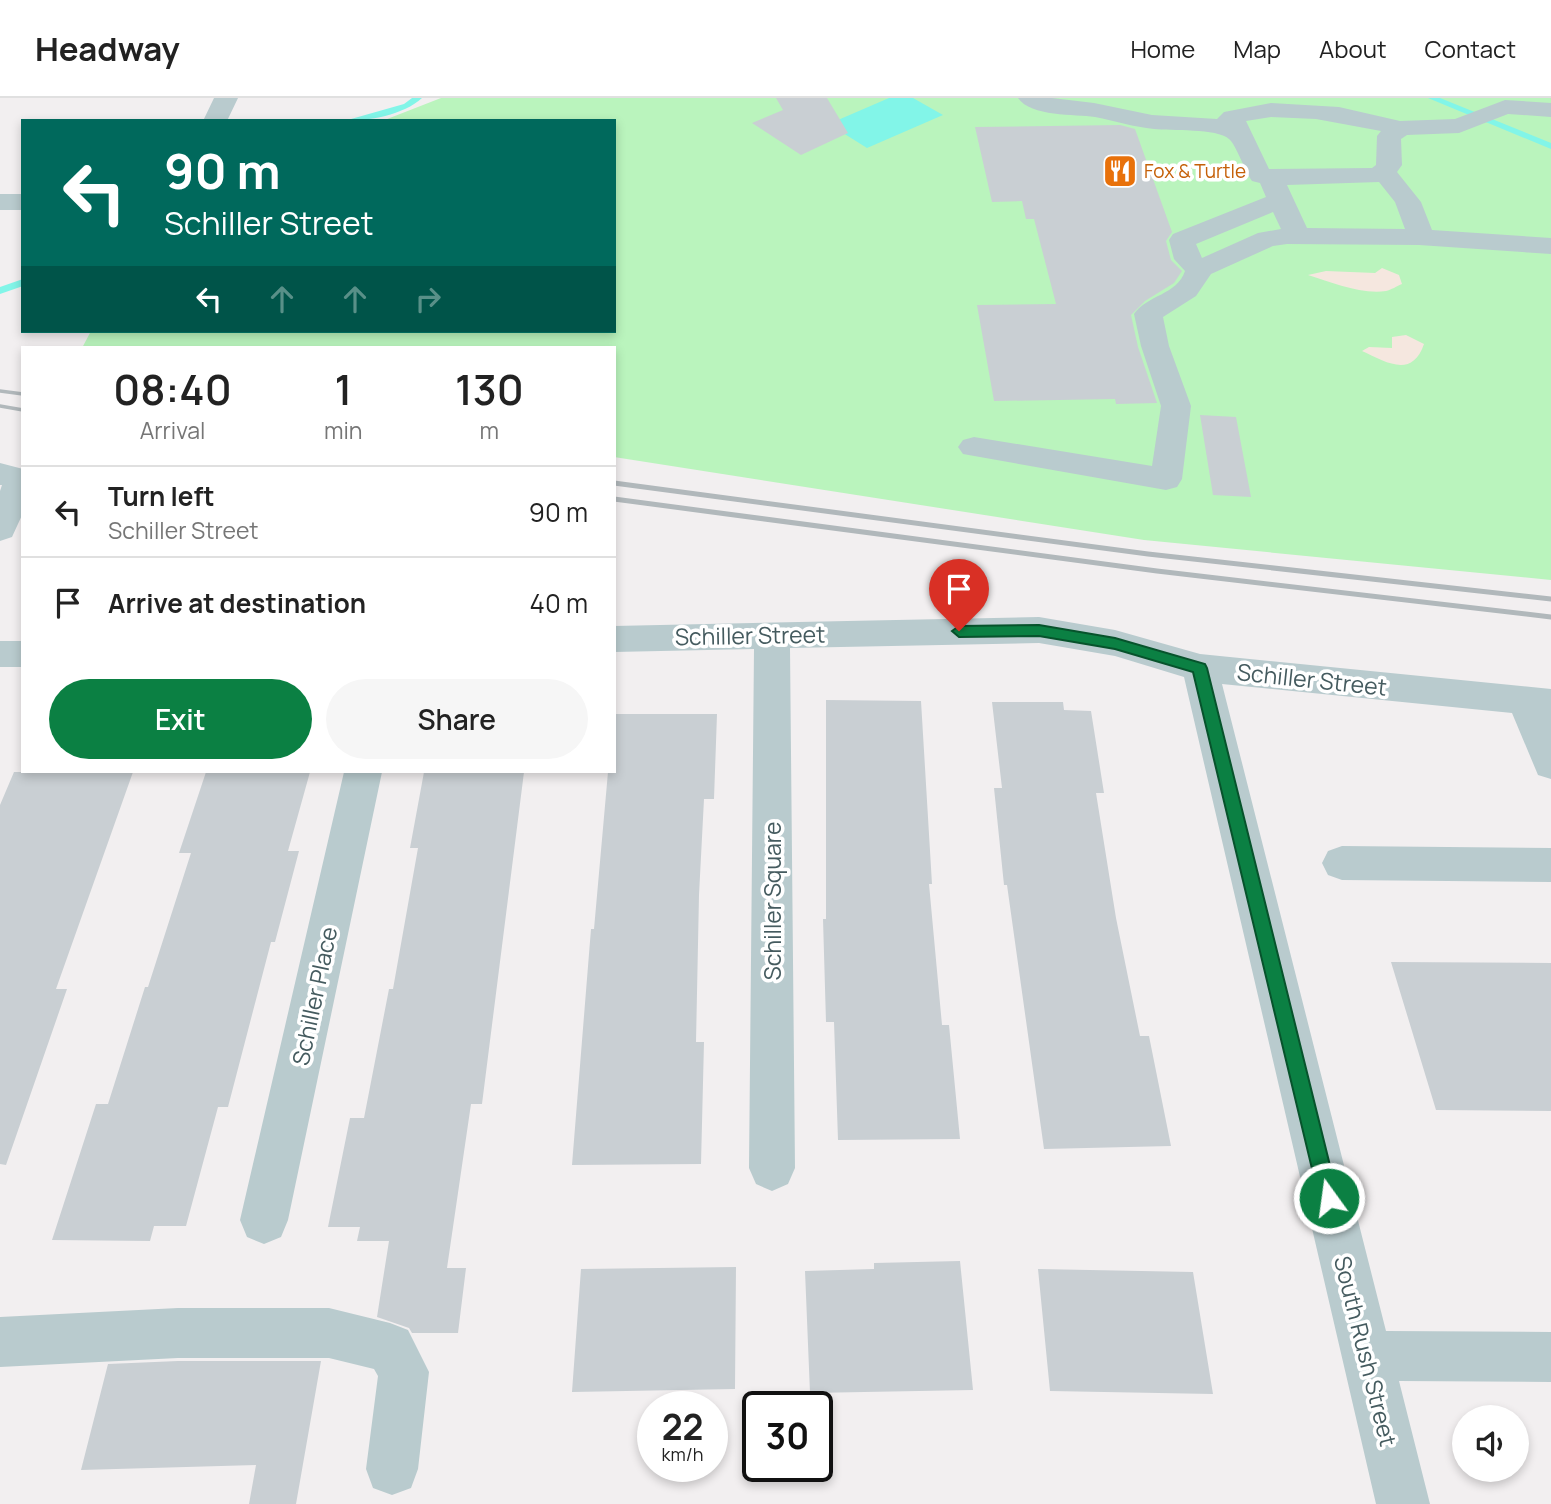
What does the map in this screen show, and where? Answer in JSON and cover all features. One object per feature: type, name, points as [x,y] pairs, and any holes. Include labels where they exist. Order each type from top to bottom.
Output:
[{"type":"street","points":[[216,119],[226,98]]},
{"type":"street","points":[[1030,98],[1051,106],[1094,110],[1152,122],[1232,126],[1265,111],[1311,112],[1362,118],[1400,129],[1459,126],[1483,115],[1518,106],[1551,110]]},
{"type":"street","points":[[1232,126],[1255,168],[1261,176],[1270,177],[1373,176],[1384,173],[1389,165],[1389,136],[1400,129]]},
{"type":"street","points":[[1384,173],[1394,181],[1413,212],[1420,226],[1419,237]]},
{"type":"street","points":[[1270,177],[1297,236]]},
{"type":"street","points":[[1199,269],[1188,259],[1182,240],[1280,200],[1270,177]]},
{"type":"street","points":[[0,202],[21,202]]},
{"type":"street","points":[[1199,269],[1266,239],[1297,236],[1419,237],[1551,246]]},
{"type":"street","points":[[974,447],[1166,479],[1176,405],[1159,358],[1148,314],[1179,295],[1198,277],[1199,269]]},
{"type":"street","points":[[0,474],[20,479],[0,529]]},
{"type":"street","name":"Schiller Street","points":[[616,639],[1039,630],[1115,643],[1200,668],[1538,702]]},
{"type":"street","name":"Schiller Square","points":[[772,635],[772,1168]]},
{"type":"street","points":[[0,654],[21,654]]},
{"type":"street","name":"South Rush Street","points":[[1200,668],[1403,1504]]},
{"type":"street","points":[[1538,702],[1551,764]]},
{"type":"street","name":"Schiller Place","points":[[264,1220],[363,773]]},
{"type":"street","points":[[1342,863],[1551,865]]},
{"type":"street","points":[[0,1342],[178,1333],[329,1333],[390,1348],[404,1372],[392,1469]]},
{"type":"street","points":[[1367,1356],[1551,1357]]},
{"type":"green space","points":[[441,98],[1551,98],[1551,580],[1144,540],[616,457],[616,346],[83,346],[90,333],[616,333],[616,119],[387,119]]},
{"type":"sand","points":[[1382,268],[1399,275],[1402,284],[1377,292],[1347,287],[1308,275],[1326,271],[1375,273]]},
{"type":"sand","points":[[1406,335],[1424,344],[1419,355],[1405,364],[1389,363],[1362,351],[1369,347],[1392,348],[1392,337]]},
{"type":"water","points":[[889,98],[913,98],[943,115],[867,148],[824,121],[838,120]]},
{"type":"building","points":[[776,98],[827,98],[848,133],[801,155],[752,123],[783,110]]},
{"type":"building","points":[[1120,125],[1135,129],[1172,232],[1166,241],[1171,260],[1182,271],[1174,283],[1145,301],[1131,315],[1138,347],[1157,403],[1116,404],[1115,399],[994,401],[977,305],[1056,304],[1034,219],[1026,219],[1022,201],[992,202],[975,127]]},
{"type":"building","points":[[1200,415],[1236,417],[1251,497],[1213,495]]},
{"type":"building","points":[[826,700],[921,701],[932,884],[929,884],[942,1025],[949,1025],[960,1139],[838,1140],[834,1022],[826,1022],[823,919],[826,919]]},
{"type":"building","points":[[992,702],[1063,702],[1064,710],[1091,711],[1104,793],[1096,793],[1116,918],[1140,1036],[1149,1036],[1171,1146],[1044,1149],[1007,885],[1004,885],[994,788],[1002,788]]},
{"type":"building","points":[[616,714],[717,714],[714,799],[704,799],[699,895],[696,1042],[704,1042],[701,1164],[572,1165],[591,929],[594,929],[608,773],[616,773]]},
{"type":"building","points":[[14,772],[133,773],[56,989],[67,989],[6,1165],[0,1164],[0,805]]},
{"type":"building","points":[[206,773],[310,773],[288,851],[299,851],[275,942],[271,942],[228,1107],[218,1107],[186,1226],[154,1226],[150,1241],[52,1240],[96,1104],[108,1104],[145,987],[148,987],[191,853],[179,853]]},
{"type":"building","points":[[424,773],[524,773],[482,1104],[471,1104],[447,1268],[466,1268],[458,1333],[412,1333],[409,1328],[377,1317],[389,1241],[357,1241],[360,1227],[328,1227],[350,1118],[364,1118],[389,989],[393,989],[418,848],[410,848]]},
{"type":"building","points":[[1391,962],[1551,963],[1551,1111],[1436,1110]]},
{"type":"building","points":[[960,1261],[973,1390],[810,1391],[805,1271],[874,1269],[874,1263]]},
{"type":"building","points":[[736,1267],[735,1389],[572,1392],[581,1269]]},
{"type":"building","points":[[1038,1269],[1193,1272],[1213,1394],[1050,1391]]},
{"type":"building","points":[[321,1361],[296,1504],[249,1504],[256,1465],[81,1470],[108,1364]]},
{"type":"waterway","points":[[356,119],[407,106],[418,98]]},
{"type":"waterway","points":[[1432,98],[1551,146]]},
{"type":"waterway","points":[[0,291],[21,283]]},
{"type":"railway","points":[[0,391],[21,394]]},
{"type":"railway","points":[[0,406],[21,410]]},
{"type":"railway","points":[[616,483],[1148,554],[1551,599]]},
{"type":"railway","points":[[616,499],[1157,571],[1551,617]]},
{"type":"place","name":"Fox & Turtle","points":[[1120,171]]},
{"type":"route","points":[[959,631],[1039,630],[1115,643],[1200,668],[1329,1198]]}]
